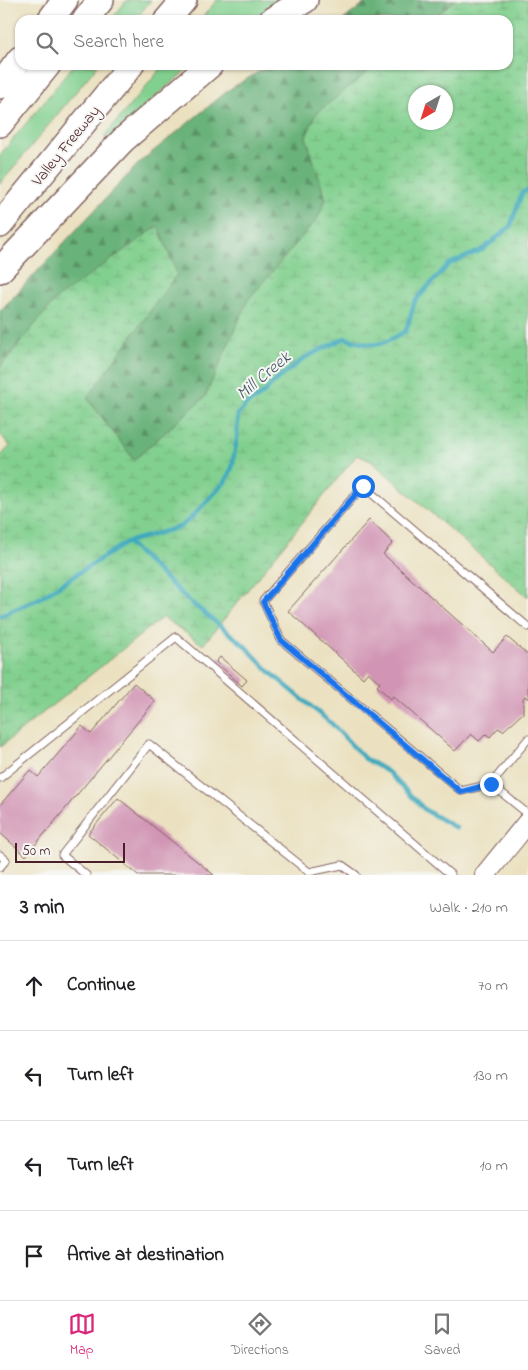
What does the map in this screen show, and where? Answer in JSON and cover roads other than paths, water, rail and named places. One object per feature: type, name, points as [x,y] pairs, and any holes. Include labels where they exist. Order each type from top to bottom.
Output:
[{"type":"highway","points":[[54,15],[65,0]]},
{"type":"highway","points":[[89,15],[101,0]]},
{"type":"highway","points":[[171,15],[184,0]]},
{"type":"highway","points":[[280,15],[305,0]]},
{"type":"highway","points":[[0,86],[15,66]]},
{"type":"highway","points":[[0,124],[44,70]]},
{"type":"highway","name":"Valley Freeway","points":[[0,225],[127,70]]},
{"type":"highway","points":[[0,270],[123,140],[204,70]]},
{"type":"main road","points":[[485,875],[528,822]]},
{"type":"lane","points":[[528,627],[363,486],[263,602],[281,640],[461,792],[491,784],[528,739]]},
{"type":"lane","points":[[0,778],[176,638],[451,875]]},
{"type":"lane","points":[[86,875],[62,855],[149,744],[309,872],[342,865],[356,875]]},
{"type":"lane","points":[[491,784],[528,814]]},
{"type":"lane","points":[[0,855],[6,860],[0,867]]},
{"type":"waterway","name":"Mill Creek","points":[[0,616],[38,599],[127,542],[180,527],[190,519],[225,482],[232,468],[237,438],[238,414],[247,404],[263,394],[276,380],[306,357],[345,338],[377,344],[383,343],[406,331],[415,301],[449,264],[482,250],[510,227],[522,193],[528,190]]},
{"type":"waterway","points":[[127,542],[188,600],[244,645],[271,673],[332,724],[364,758],[388,772],[425,810],[456,828]]}]
